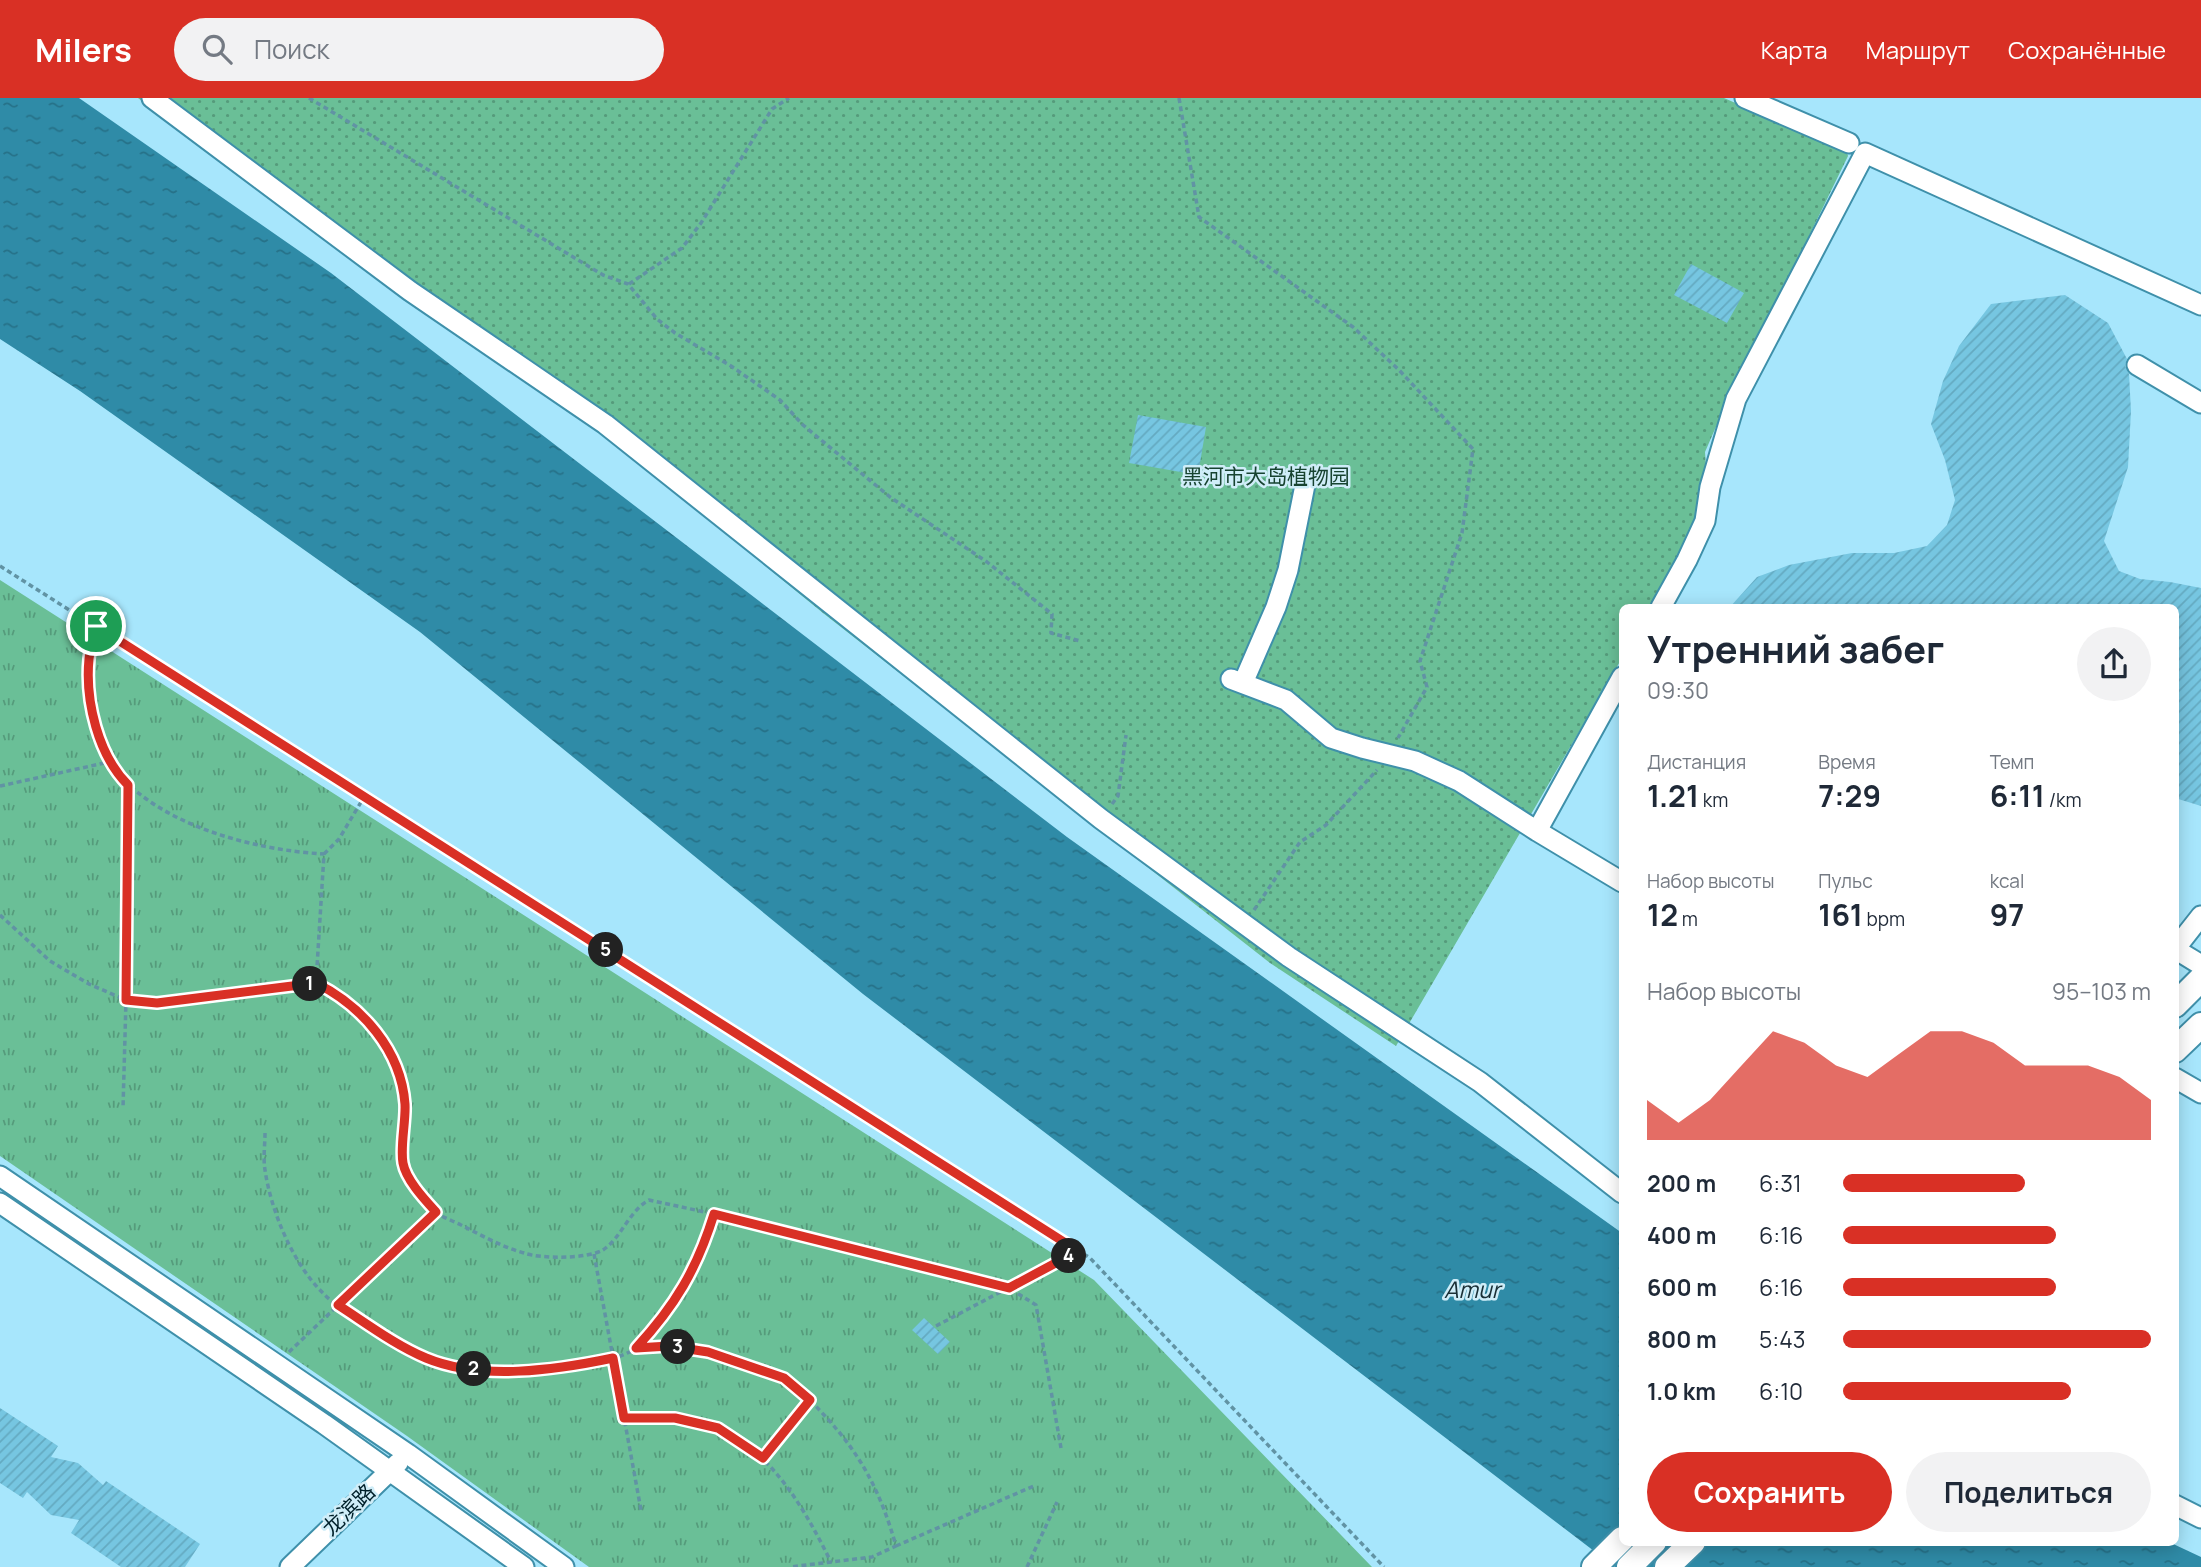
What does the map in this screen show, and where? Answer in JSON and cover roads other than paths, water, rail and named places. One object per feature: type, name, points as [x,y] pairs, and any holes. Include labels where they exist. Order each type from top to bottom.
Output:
[{"type":"main road","points":[[2179,1001],[2201,979]]},
{"type":"main road","points":[[2179,1046],[2201,1025]]},
{"type":"main road","points":[[1594,1567],[1619,1542]]},
{"type":"main road","points":[[1629,1567],[1650,1546]]},
{"type":"main road","points":[[1667,1567],[1689,1546]]},
{"type":"street","points":[[152,98],[410,291],[605,424],[1101,818],[1245,926],[1479,1082],[1619,1191]]},
{"type":"street","points":[[1745,98],[1849,143]]},
{"type":"street","points":[[1663,604],[1705,521],[1710,487],[1736,399],[1865,153],[2201,305]]},
{"type":"street","points":[[2137,365],[2201,403]]},
{"type":"street","points":[[1305,485],[1288,570],[1276,607],[1237,681],[1286,700],[1331,738],[1415,761],[1459,781],[1619,880]]},
{"type":"street","points":[[1536,831],[1619,682]]},
{"type":"street","points":[[2179,944],[2201,916]]},
{"type":"street","points":[[2179,951],[2201,965]]},
{"type":"street","points":[[2179,1080],[2201,1093]]},
{"type":"street","points":[[0,1176],[408,1454],[564,1567]]},
{"type":"street","points":[[0,1203],[390,1471],[523,1567]]},
{"type":"street","name":"龙滨路","points":[[290,1567],[408,1454]]},
{"type":"street","points":[[2179,1507],[2201,1518]]},
{"type":"water","name":"Amur","points":[[0,98],[79,98],[331,273],[1067,837],[1619,1231],[1619,1546],[2178,1546],[2201,1557],[2201,1567],[1615,1567],[863,994],[420,632],[80,391],[0,339]]},
{"type":"park label","name":"黑河市大岛植物园","points":[[1266,477]]}]
